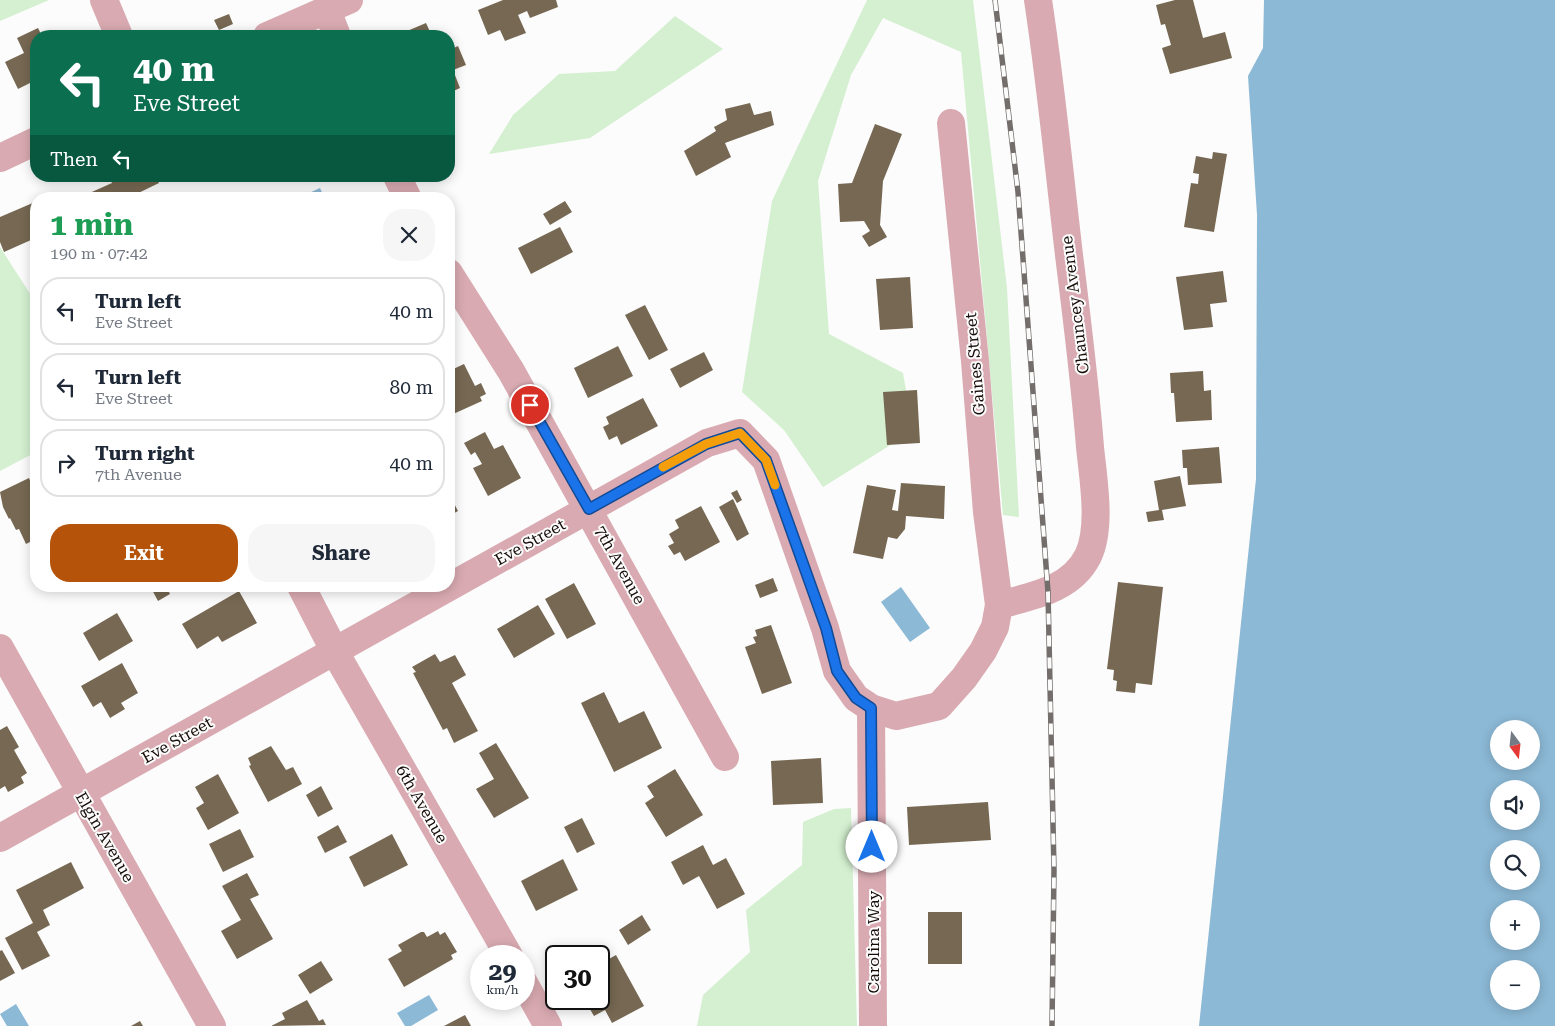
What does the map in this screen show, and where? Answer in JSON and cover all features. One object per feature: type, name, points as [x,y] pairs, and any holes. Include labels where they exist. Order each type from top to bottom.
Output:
[{"type":"street","points":[[104,0],[116,30]]},
{"type":"street","name":"Chauncey Avenue","points":[[999,605],[1048,592],[1072,578],[1088,555],[1095,528],[1095,500],[1085,384],[1052,92],[1038,0]]},
{"type":"street","points":[[281,30],[338,5],[337,30]]},
{"type":"street","name":"Gaines Street","points":[[951,123],[975,360],[987,512],[999,605]]},
{"type":"street","points":[[0,158],[30,144]]},
{"type":"street","name":"7th Avenue","points":[[455,282],[511,371],[725,757]]},
{"type":"street","name":"Eve Street","points":[[455,584],[706,444],[740,433],[766,460],[826,628],[837,671],[856,698],[871,708],[896,716],[939,706],[964,678],[983,651],[995,627],[999,605]]},
{"type":"street","name":"6th Avenue","points":[[304,592],[335,652],[502,945]]},
{"type":"street","name":"Eve Street","points":[[0,838],[442,592]]},
{"type":"street","name":"Elgin Avenue","points":[[0,648],[212,1026]]},
{"type":"street","name":"Carolina Way","points":[[871,708],[873,1026]]},
{"type":"street","points":[[535,1003],[548,1026]]},
{"type":"green space","points":[[0,0],[49,0],[0,21]]},
{"type":"green space","points":[[867,0],[973,0],[1007,288],[1019,517],[1003,515],[961,52],[883,18],[851,75],[818,181],[829,334],[903,373],[913,431],[823,487],[784,430],[742,392],[772,201]]},
{"type":"green space","points":[[675,16],[723,49],[590,138],[489,154],[513,115],[559,74],[615,71]]},
{"type":"green space","points":[[0,247],[30,294],[30,455],[0,471]]},
{"type":"green space","points":[[851,808],[857,1026],[697,1026],[703,995],[750,952],[746,910],[802,865],[803,822],[834,809]]},
{"type":"water","points":[[1264,0],[1555,0],[1555,1026],[1199,1026],[1256,479],[1257,215],[1248,76],[1263,48]]},
{"type":"water","points":[[320,188],[322,192],[311,192]]},
{"type":"water","points":[[901,587],[930,628],[910,642],[881,602]]},
{"type":"water","points":[[429,995],[438,1010],[411,1026],[405,1026],[397,1013]]},
{"type":"water","points":[[16,1004],[29,1026],[7,1026],[0,1014]]},
{"type":"building","points":[[503,0],[556,0],[558,7],[530,18],[527,11],[518,15],[526,33],[505,41],[500,30],[488,35],[478,10]]},
{"type":"building","points":[[1175,0],[1193,0],[1203,38],[1225,32],[1232,58],[1170,74],[1162,48],[1171,45],[1165,24],[1161,25],[1156,5]]},
{"type":"building","points":[[229,14],[233,24],[219,30],[214,20]]},
{"type":"building","points":[[426,23],[429,30],[409,30]]},
{"type":"building","points":[[30,32],[30,83],[18,89],[5,62],[24,53],[17,38]]},
{"type":"building","points":[[458,46],[466,65],[455,69],[455,47]]},
{"type":"building","points":[[455,75],[460,88],[455,90]]},
{"type":"building","points":[[750,103],[754,115],[771,111],[774,125],[725,143],[731,157],[696,176],[684,151],[716,131],[714,127],[727,120],[725,109]]},
{"type":"building","points":[[875,124],[902,134],[883,181],[880,225],[887,237],[869,247],[862,236],[870,231],[864,221],[840,222],[838,184],[852,183]]},
{"type":"building","points":[[1213,152],[1227,154],[1214,232],[1184,227],[1191,183],[1198,184],[1199,174],[1193,173],[1196,156],[1212,159]]},
{"type":"building","points":[[112,183],[159,183],[140,192],[92,192]]},
{"type":"building","points":[[565,201],[572,212],[550,225],[543,214]]},
{"type":"building","points":[[30,204],[30,240],[4,252],[0,242],[0,217]]},
{"type":"building","points":[[560,227],[573,252],[531,274],[518,248]]},
{"type":"building","points":[[1223,271],[1227,302],[1210,304],[1213,327],[1184,330],[1176,277]]},
{"type":"building","points":[[910,277],[913,328],[880,330],[876,279]]},
{"type":"building","points":[[645,305],[668,350],[649,360],[625,315]]},
{"type":"building","points":[[618,346],[633,376],[588,398],[574,368]]},
{"type":"building","points":[[704,352],[713,370],[680,388],[670,369]]},
{"type":"building","points":[[464,364],[475,386],[481,383],[486,394],[480,397],[482,401],[455,413],[455,368]]},
{"type":"building","points":[[1203,371],[1204,391],[1211,390],[1212,420],[1176,422],[1174,393],[1171,393],[1170,373]]},
{"type":"building","points":[[917,390],[920,443],[887,445],[883,392]]},
{"type":"building","points":[[643,398],[658,426],[621,445],[617,436],[609,440],[603,427],[609,424],[606,417]]},
{"type":"building","points":[[485,432],[494,449],[503,445],[521,478],[488,496],[473,468],[482,464],[475,452],[471,455],[464,443]]},
{"type":"building","points":[[1219,447],[1222,483],[1188,485],[1187,468],[1183,468],[1182,450]]},
{"type":"building","points":[[1180,476],[1186,506],[1162,510],[1164,520],[1148,522],[1146,512],[1159,510],[1154,481]]},
{"type":"building","points":[[29,478],[30,542],[26,544],[19,529],[16,530],[9,519],[3,507],[0,492]]},
{"type":"building","points":[[901,483],[945,486],[944,519],[906,516],[905,529],[897,539],[888,537],[883,559],[853,553],[867,485],[896,490],[892,510],[898,511]]},
{"type":"building","points":[[737,490],[742,500],[737,503],[731,493]]},
{"type":"building","points":[[733,499],[749,534],[737,541],[719,507]]},
{"type":"building","points":[[701,506],[720,542],[685,561],[680,552],[674,555],[668,546],[674,543],[669,534],[679,528],[675,520]]},
{"type":"building","points":[[773,578],[778,591],[760,598],[755,585]]},
{"type":"building","points":[[1118,582],[1163,587],[1152,685],[1136,683],[1135,693],[1116,691],[1117,681],[1113,680],[1114,670],[1107,669]]},
{"type":"building","points":[[574,583],[596,624],[567,639],[545,599]]},
{"type":"building","points":[[153,592],[169,592],[170,594],[158,601]]},
{"type":"building","points":[[237,592],[240,592],[257,623],[222,642],[218,636],[197,649],[182,624]]},
{"type":"building","points":[[538,605],[555,634],[514,658],[497,629]]},
{"type":"building","points":[[117,613],[133,641],[99,661],[83,633]]},
{"type":"building","points":[[771,625],[792,683],[762,694],[745,647],[756,643],[753,637],[757,636],[755,630]]},
{"type":"building","points":[[435,654],[440,662],[455,655],[466,675],[452,683],[478,731],[454,743],[447,728],[443,730],[413,673],[416,672],[412,667]]},
{"type":"building","points":[[122,663],[138,693],[121,703],[125,709],[110,718],[101,702],[93,707],[81,686]]},
{"type":"building","points":[[604,692],[619,723],[644,711],[662,748],[614,772],[581,703]]},
{"type":"building","points":[[7,726],[19,747],[14,750],[27,773],[21,777],[24,783],[8,792],[5,786],[0,789],[0,730]]},
{"type":"building","points":[[496,743],[529,798],[494,818],[476,789],[494,779],[479,753]]},
{"type":"building","points":[[271,746],[286,770],[293,767],[302,784],[268,802],[249,766],[251,765],[248,758]]},
{"type":"building","points":[[821,758],[823,803],[773,805],[771,761]]},
{"type":"building","points":[[675,769],[703,815],[666,837],[645,803],[654,797],[647,786]]},
{"type":"building","points":[[218,774],[239,813],[208,830],[196,808],[204,803],[195,787]]},
{"type":"building","points":[[321,786],[333,809],[318,817],[306,795]]},
{"type":"building","points":[[988,802],[991,840],[909,845],[907,807]]},
{"type":"building","points":[[582,818],[595,844],[577,853],[564,827]]},
{"type":"building","points":[[338,825],[347,842],[325,853],[317,837]]},
{"type":"building","points":[[240,829],[254,857],[223,872],[209,844]]},
{"type":"building","points":[[392,834],[408,865],[364,887],[349,857]]},
{"type":"building","points":[[703,845],[713,865],[726,858],[745,894],[717,909],[699,876],[683,885],[671,862]]},
{"type":"building","points":[[563,859],[578,890],[536,911],[521,881]]},
{"type":"building","points":[[71,862],[84,888],[43,910],[50,925],[37,932],[50,956],[22,970],[5,938],[33,923],[16,890]]},
{"type":"building","points":[[247,873],[259,895],[250,899],[273,939],[237,959],[221,931],[241,920],[222,886]]},
{"type":"building","points":[[928,912],[962,912],[962,964],[928,964]]},
{"type":"building","points":[[642,915],[651,930],[628,945],[619,930]]},
{"type":"building","points":[[438,931],[440,935],[445,932],[457,952],[451,955],[453,959],[404,987],[388,959],[402,951],[398,945],[421,932],[424,932],[427,937]]},
{"type":"building","points":[[2,950],[15,973],[0,981],[0,951]]},
{"type":"building","points":[[616,955],[644,1006],[612,1023],[605,1010],[610,1010],[610,958]]},
{"type":"building","points":[[321,961],[333,980],[310,994],[298,975]]},
{"type":"building","points":[[307,1000],[319,1021],[323,1019],[326,1025],[271,1026],[285,1019],[282,1013]]},
{"type":"building","points":[[590,1010],[605,1010],[594,1016]]},
{"type":"building","points":[[465,1015],[471,1026],[444,1026]]},
{"type":"building","points":[[140,1021],[143,1026],[131,1026]]},
{"type":"railway","points":[[995,0],[1018,192],[1048,592],[1054,870],[1052,1026]]},
{"type":"slow traffic","points":[[663,467],[706,444],[740,433],[766,460],[775,485]]},
{"type":"route","points":[[530,405],[589,509],[706,444],[740,433],[766,460],[826,628],[837,671],[856,698],[871,708],[872,847]]}]
